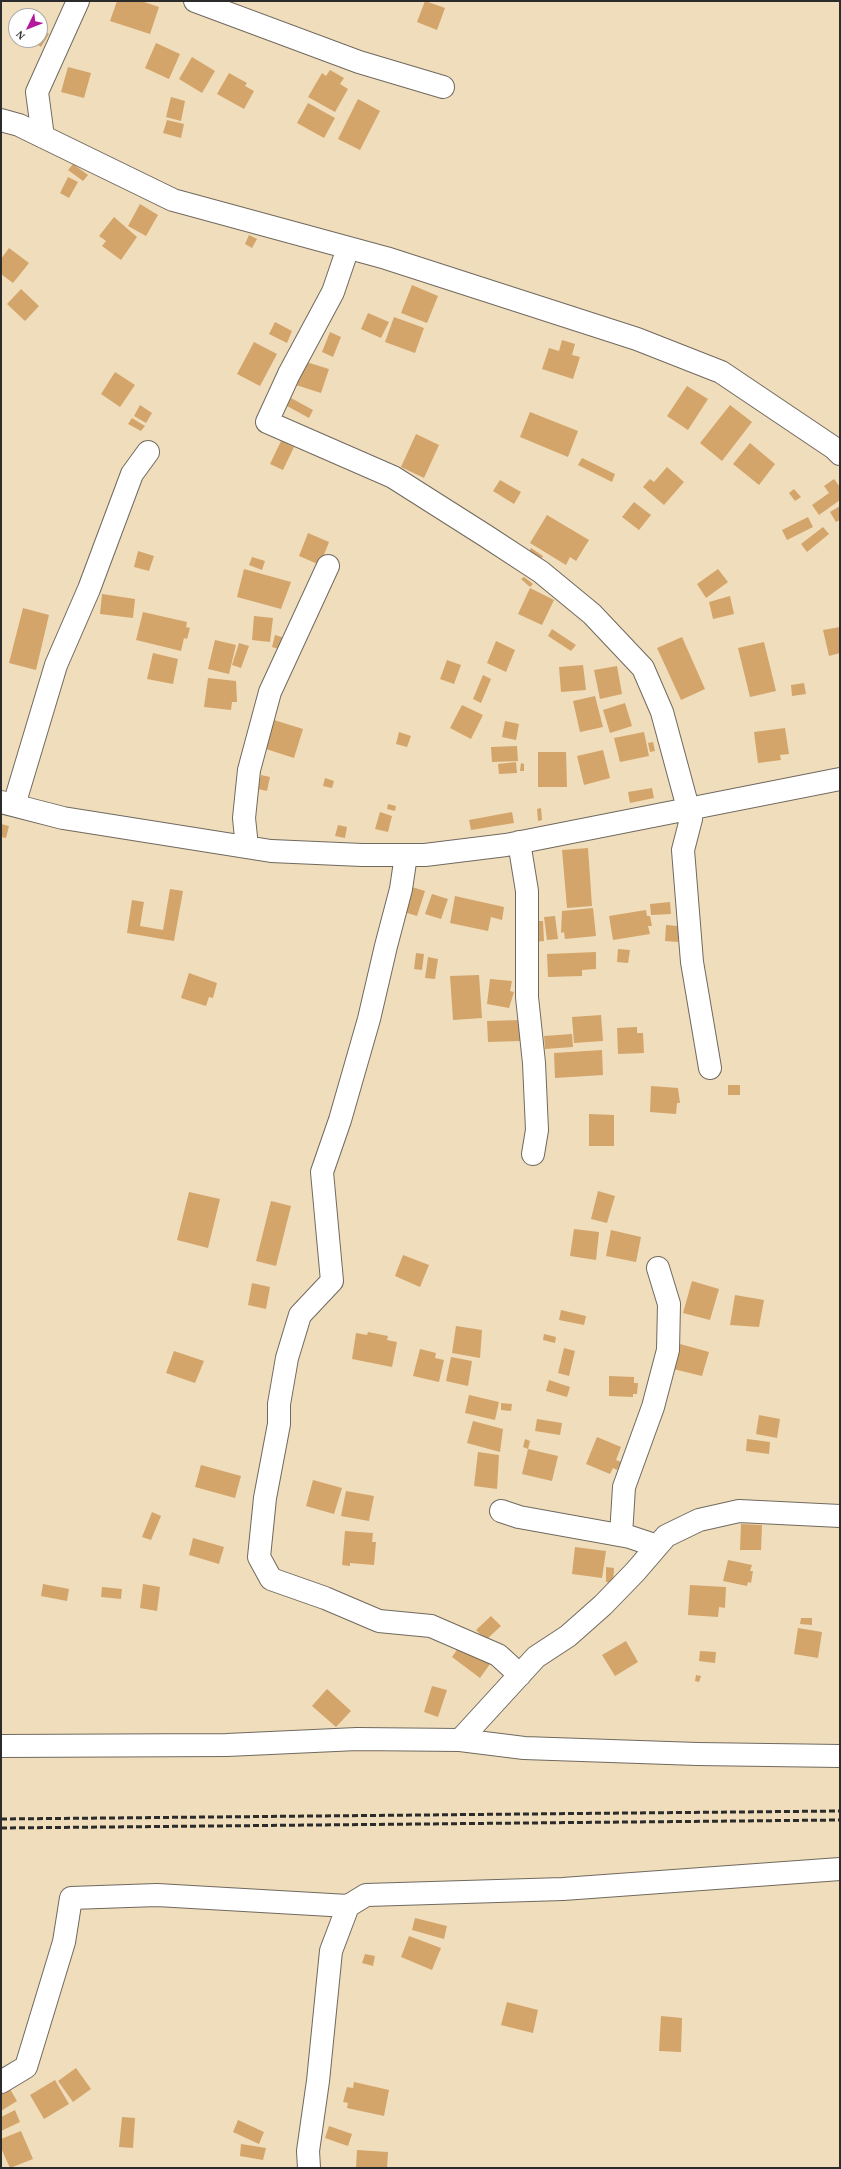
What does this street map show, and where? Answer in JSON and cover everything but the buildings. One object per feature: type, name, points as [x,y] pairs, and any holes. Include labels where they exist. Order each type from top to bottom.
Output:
[{"type":"street","points":[[43,137],[37,92],[78,1]]},
{"type":"street","points":[[195,1],[359,62],[443,88]]},
{"type":"street","points":[[1,120],[19,125],[173,200],[393,261],[637,340],[721,372],[827,443],[840,454]]},
{"type":"street","points":[[348,248],[333,292],[289,374],[267,422],[393,476],[541,572],[592,614],[643,668],[662,712],[691,819],[683,850],[692,962],[710,1068]]},
{"type":"street","points":[[148,452],[132,474],[89,589],[56,665],[7,803],[63,818],[247,847],[305,853],[406,855],[460,851],[519,842],[840,780]]},
{"type":"street","points":[[247,847],[244,818],[250,770],[270,692],[328,566]]},
{"type":"street","points":[[519,842],[527,891],[527,997],[534,1063],[537,1130],[533,1154]]},
{"type":"street","points":[[406,855],[401,889],[369,1019],[340,1120],[322,1172],[332,1281],[300,1315],[287,1358],[279,1404],[279,1424],[265,1498],[259,1558],[271,1580],[325,1598],[378,1621],[432,1626],[498,1655],[520,1675]]},
{"type":"street","points":[[621,1535],[624,1487],[653,1406],[668,1350],[669,1304],[658,1268]]},
{"type":"street","points":[[501,1511],[519,1517],[621,1535],[657,1546]]},
{"type":"street","points":[[460,1740],[536,1656],[568,1636],[602,1605],[666,1536],[699,1520],[739,1511],[840,1516]]},
{"type":"street","points":[[1,1746],[227,1745],[357,1739],[460,1740],[524,1748],[697,1754],[840,1756]]},
{"type":"street","points":[[1,2082],[26,2067],[64,1942],[71,1898],[157,1895],[348,1906],[366,1895],[564,1889],[840,1869]]},
{"type":"street","points":[[309,2168],[308,2151],[318,2080],[332,1950],[348,1906]]},
{"type":"railway","points":[[1,1819],[840,1811]]},
{"type":"railway","points":[[1,1828],[840,1820]]}]
